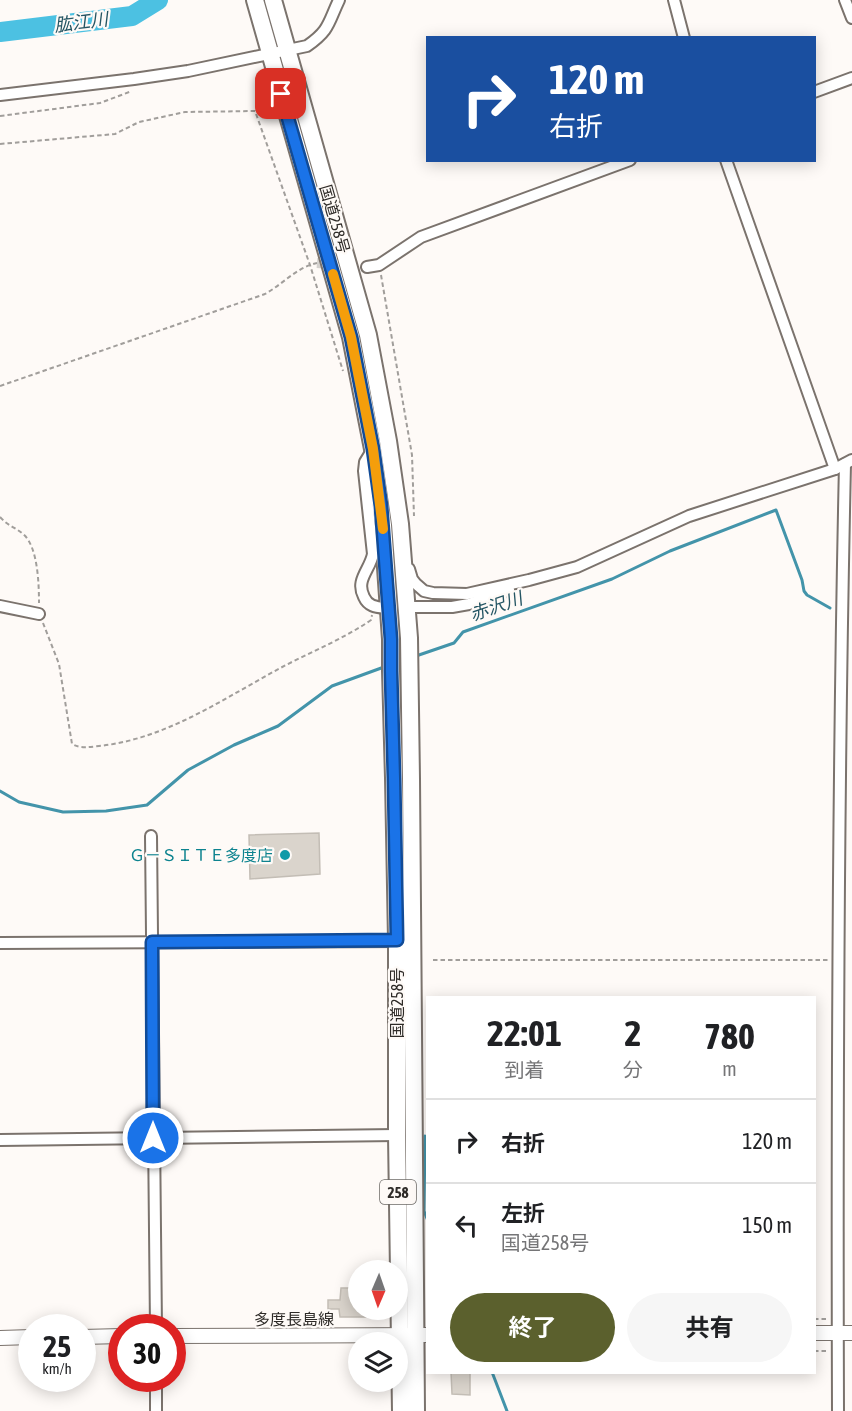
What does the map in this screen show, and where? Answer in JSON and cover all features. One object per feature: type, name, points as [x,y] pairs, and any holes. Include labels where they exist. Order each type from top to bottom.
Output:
[{"type":"highway","name":"国道258号","points":[[255,0],[270,21],[368,335],[407,525],[409,670],[405,941],[397,1135],[414,1336],[401,1411]]},
{"type":"highway","name":"国道258号","points":[[270,21],[273,0]]},
{"type":"highway","name":"国道258号","points":[[279,52],[295,144],[351,337],[373,449],[383,525],[391,639],[394,778],[405,941],[416,1411]]},
{"type":"main road","points":[[816,1334],[845,1333]]},
{"type":"main road","name":"多度長島線","points":[[186,1336],[414,1336]]},
{"type":"main road","points":[[0,1338],[18,1337]]},
{"type":"street","points":[[0,95],[134,80],[307,46],[319,38],[328,26],[339,0]]},
{"type":"street","points":[[674,0],[683,36]]},
{"type":"street","points":[[845,0],[852,18]]},
{"type":"street","points":[[816,91],[852,78]]},
{"type":"street","points":[[367,267],[379,265],[420,237],[625,162]]},
{"type":"street","points":[[727,162],[844,464],[839,960],[845,1333],[838,1411]]},
{"type":"street","points":[[373,449],[365,462],[364,471],[373,554],[360,587],[366,601],[379,608]]},
{"type":"street","points":[[407,525],[412,579],[416,584],[424,591],[433,593],[467,594],[577,567],[689,516],[844,464]]},
{"type":"street","points":[[413,607],[452,607],[469,604],[494,596],[529,580]]},
{"type":"street","points":[[0,606],[39,614]]},
{"type":"street","points":[[151,836],[156,1314]]},
{"type":"street","points":[[0,943],[405,941]]},
{"type":"street","points":[[0,1140],[397,1135]]},
{"type":"street","points":[[156,1392],[156,1411]]},
{"type":"path","points":[[0,116],[100,103],[133,91]]},
{"type":"path","points":[[0,144],[115,134],[139,122],[185,112],[255,111],[310,265],[343,373]]},
{"type":"path","points":[[0,386],[265,294],[298,271],[317,263]]},
{"type":"path","points":[[379,265],[412,455],[407,525]]},
{"type":"path","points":[[0,517],[8,525],[25,535],[34,553],[39,583],[39,614],[59,664],[72,744],[79,748],[117,744],[160,731],[190,717],[357,629],[371,620],[379,608]]},
{"type":"path","points":[[434,960],[839,960]]},
{"type":"building","name":"Ｇ－ＳＩＴＥ多度店","points":[[319,833],[320,874],[250,879],[249,835]]},
{"type":"building","points":[[341,1288],[348,1288],[348,1317],[340,1317],[339,1309],[328,1309],[328,1300],[340,1300]]},
{"type":"building","points":[[451,1374],[470,1374],[470,1395],[452,1394]]},
{"type":"waterway","name":"肱江川","points":[[0,32],[132,16],[158,0]]},
{"type":"waterway","name":"赤沢川","points":[[416,656],[454,643],[463,632],[612,579],[670,551],[776,510],[804,591],[830,608]]},
{"type":"waterway","name":"赤沢川","points":[[0,791],[19,802],[63,812],[106,811],[147,805],[188,770],[234,745],[278,726],[332,686],[384,667]]},
{"type":"waterway","points":[[425,1136],[424,1211],[426,1216]]},
{"type":"waterway","points":[[493,1374],[507,1411]]},
{"type":"tunnel","points":[[317,263],[367,267]]},
{"type":"slow traffic","points":[[333,274],[351,337],[373,449],[383,529]]},
{"type":"place","name":"Ｇ－ＳＩＴＥ多度店","points":[[285,855]]},
{"type":"route","points":[[153,1138],[152,942],[397,940],[391,639],[381,506],[373,449],[351,337],[281,94]]}]
